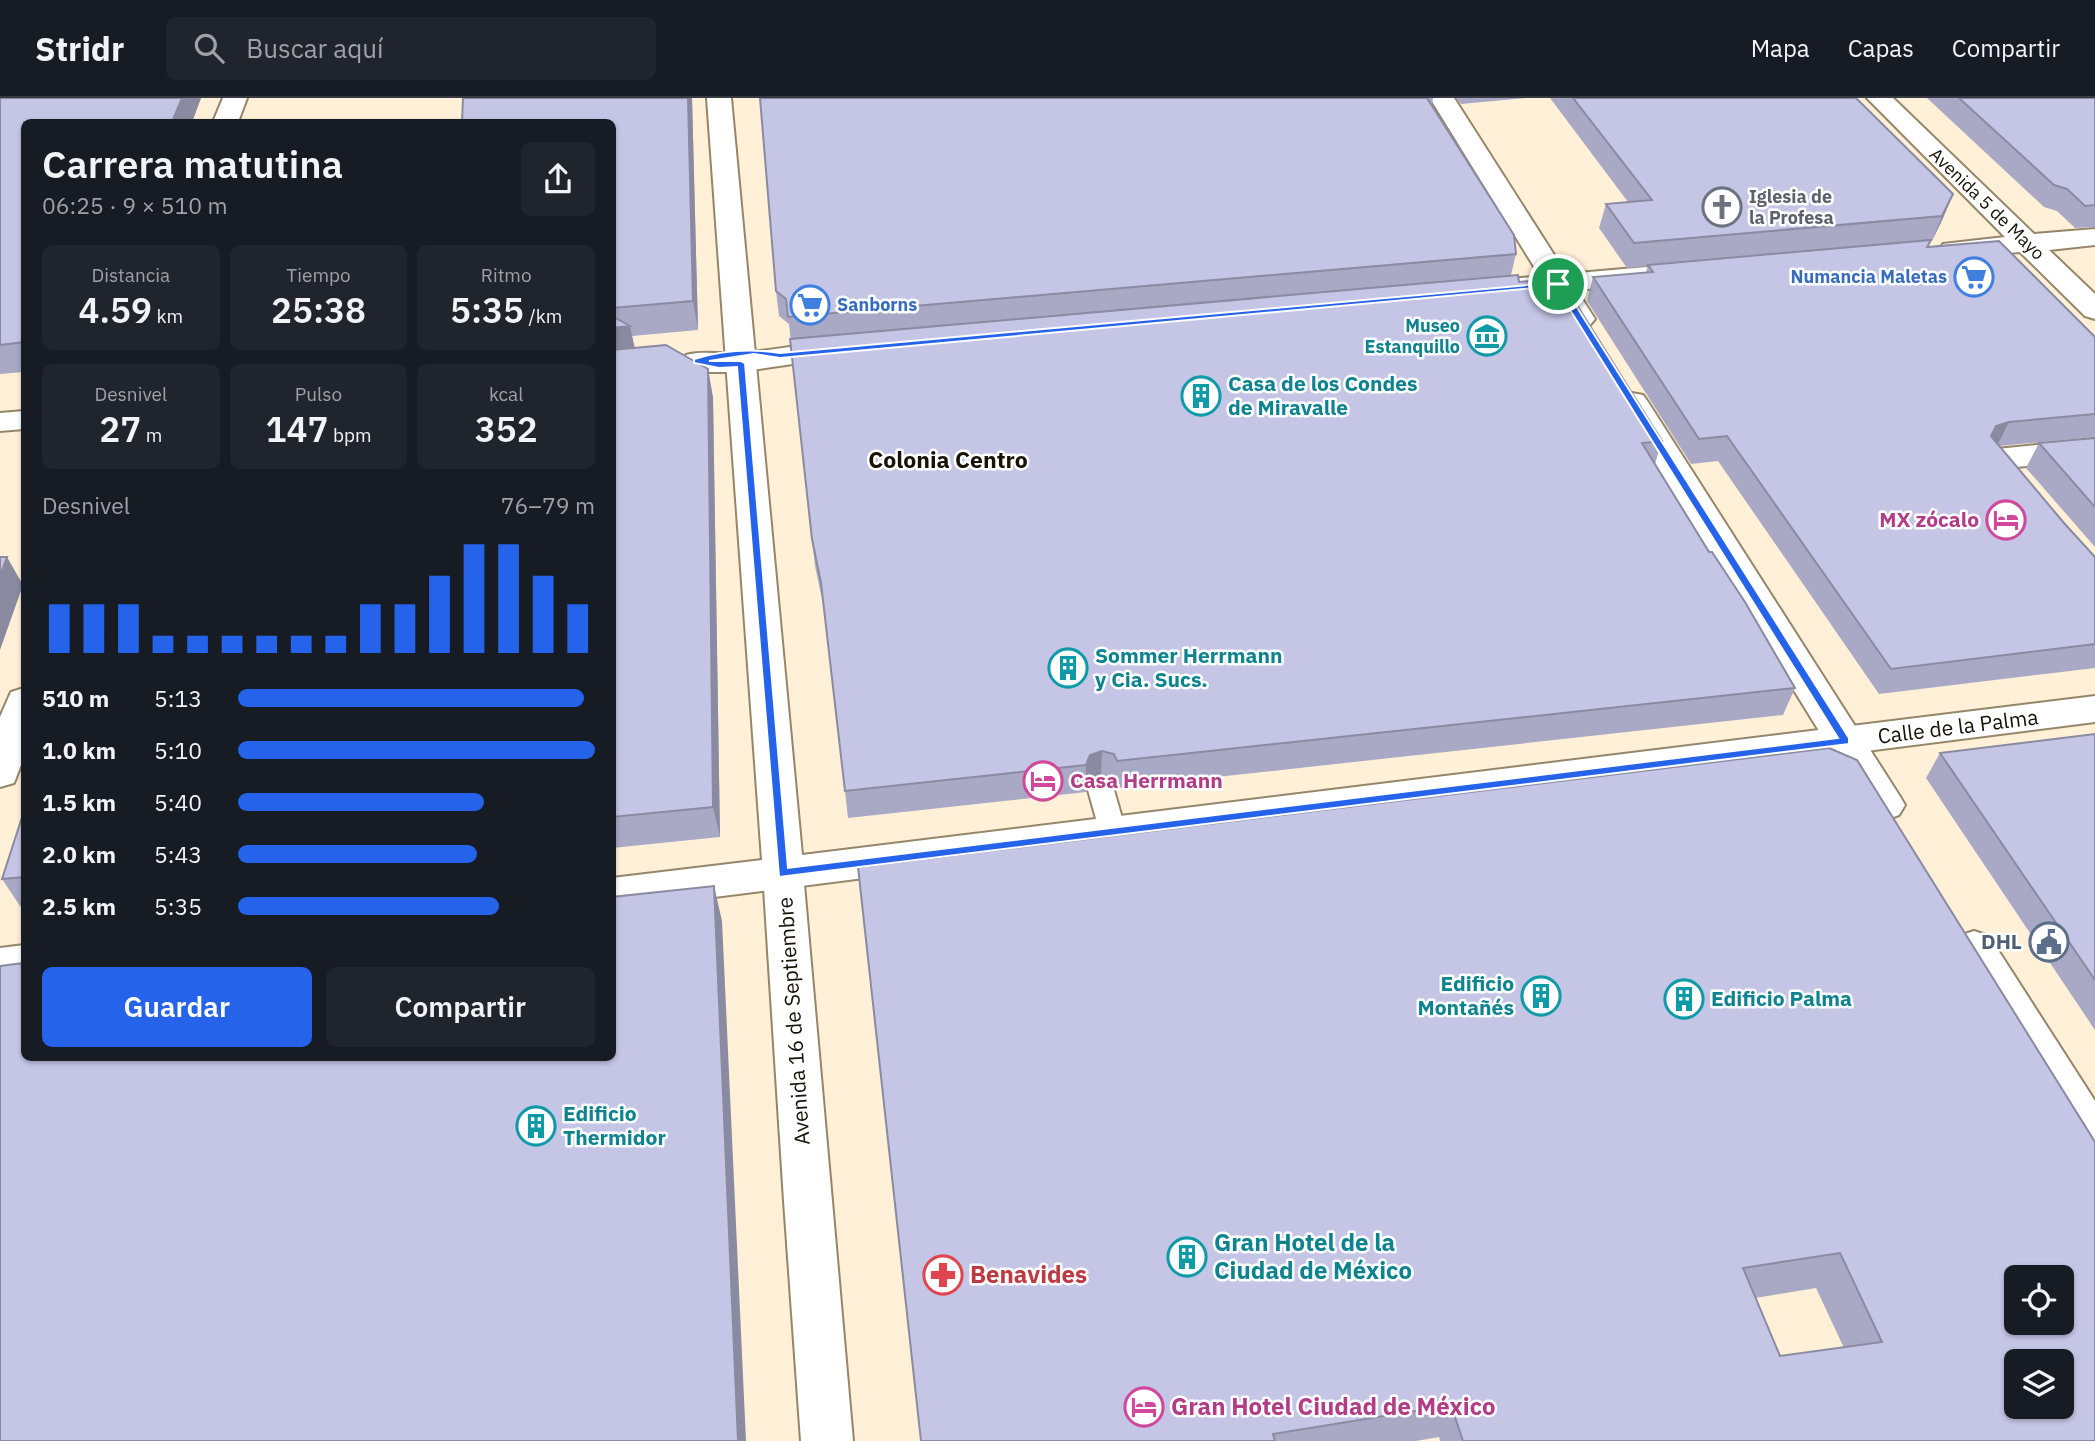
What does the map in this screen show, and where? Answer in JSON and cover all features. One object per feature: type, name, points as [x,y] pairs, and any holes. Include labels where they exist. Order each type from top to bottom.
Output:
[{"type":"street","points":[[227,119],[234,98]]},
{"type":"street","name":"Avenida 16 de Septiembre","points":[[719,98],[827,1441]]},
{"type":"street","points":[[1442,98],[1903,834]]},
{"type":"street","name":"Avenida 5 de Mayo","points":[[1879,98],[2095,310]]},
{"type":"street","points":[[1931,252],[2095,237]]},
{"type":"street","points":[[1488,290],[1668,274]]},
{"type":"street","points":[[685,362],[719,365],[741,358],[877,346]]},
{"type":"street","points":[[0,422],[21,419]]},
{"type":"street","points":[[2022,489],[1997,459],[2095,449]]},
{"type":"street","name":"Calle de la Palma","points":[[616,894],[2095,709]]},
{"type":"street","points":[[0,773],[21,710]]},
{"type":"street","points":[[1955,917],[2095,1141]]},
{"type":"street","points":[[0,965],[21,962]]},
{"type":"lane","points":[[1102,790],[1112,832]]},
{"type":"building","points":[[0,98],[182,98],[173,119],[21,119],[21,342],[0,345]]},
{"type":"building","points":[[463,98],[688,98],[693,301],[616,308],[616,119],[462,119]]},
{"type":"building","points":[[760,98],[1427,98],[1514,235],[1516,254],[788,317],[786,299],[776,291]]},
{"type":"building","points":[[1573,98],[1856,98],[1953,194],[1942,216],[1634,243],[1606,204],[1652,200]]},
{"type":"building","points":[[1959,98],[2095,98],[2095,205],[2085,206],[2067,189],[2054,185]]},
{"type":"building","points":[[1931,240],[1927,247],[1999,241],[2095,337],[2095,414],[2009,422],[1996,426],[1991,436],[2095,557],[2095,644],[1891,669],[1727,436],[1699,439],[1593,277],[1653,272],[1648,265]]},
{"type":"building","points":[[1518,275],[1519,282],[1560,278],[1662,441],[1642,443],[1709,552],[1712,552],[1745,602],[1795,688],[1117,761],[1114,754],[1102,751],[1090,755],[1086,765],[845,791],[821,583],[812,539],[790,339]]},
{"type":"building","points":[[616,318],[630,326],[616,328]]},
{"type":"building","points":[[666,345],[708,369],[713,807],[616,817],[616,350]]},
{"type":"building","points":[[2095,438],[2095,507],[2039,443]]},
{"type":"building","points":[[0,557],[7,557],[0,576]]},
{"type":"building","points":[[2095,734],[2095,980],[1940,753]]},
{"type":"building","points":[[1829,748],[1857,760],[2095,1142],[2095,1441],[1463,1441],[1451,1405],[1273,1434],[1275,1441],[921,1441],[858,867]],"holes":[[[1840,1253],[1882,1342],[1780,1356],[1743,1268]]]},
{"type":"building","points":[[21,820],[21,877],[2,879]]},
{"type":"building","points":[[714,886],[738,1441],[0,1441],[0,966],[21,963],[21,1061],[616,1061],[616,897]]},
{"type":"place","name":"Iglesia de la Profesa","points":[[1722,207]]},
{"type":"place","name":"Numancia Maletas","points":[[1974,277]]},
{"type":"place","name":"Sanborns","points":[[810,305]]},
{"type":"place","name":"Museo Estanquillo","points":[[1487,336]]},
{"type":"place","name":"Casa de los Condes de Miravalle","points":[[1201,396]]},
{"type":"place","name":"MX zócalo","points":[[2006,520]]},
{"type":"place","name":"Sommer Herrmann y Cia. Sucs.","points":[[1068,668]]},
{"type":"place","name":"Casa Herrmann","points":[[1043,781]]},
{"type":"place","name":"DHL","points":[[2049,942]]},
{"type":"place","name":"Edificio Montañés","points":[[1541,996]]},
{"type":"place","name":"Edificio Palma","points":[[1684,999]]},
{"type":"place","name":"Edificio Thermidor","points":[[536,1126]]},
{"type":"place","name":"Gran Hotel de la Ciudad de México","points":[[1187,1257]]},
{"type":"place","name":"Benavides","points":[[943,1275]]},
{"type":"place","name":"Gran Hotel Ciudad de México","points":[[1144,1407]]},
{"type":"district","name":"Colonia Centro","points":[[948,460]]},
{"type":"route","points":[[1558,284],[1845,741],[783,873],[741,363],[719,365],[697,361],[719,354],[754,352],[780,355],[1558,284]]}]
